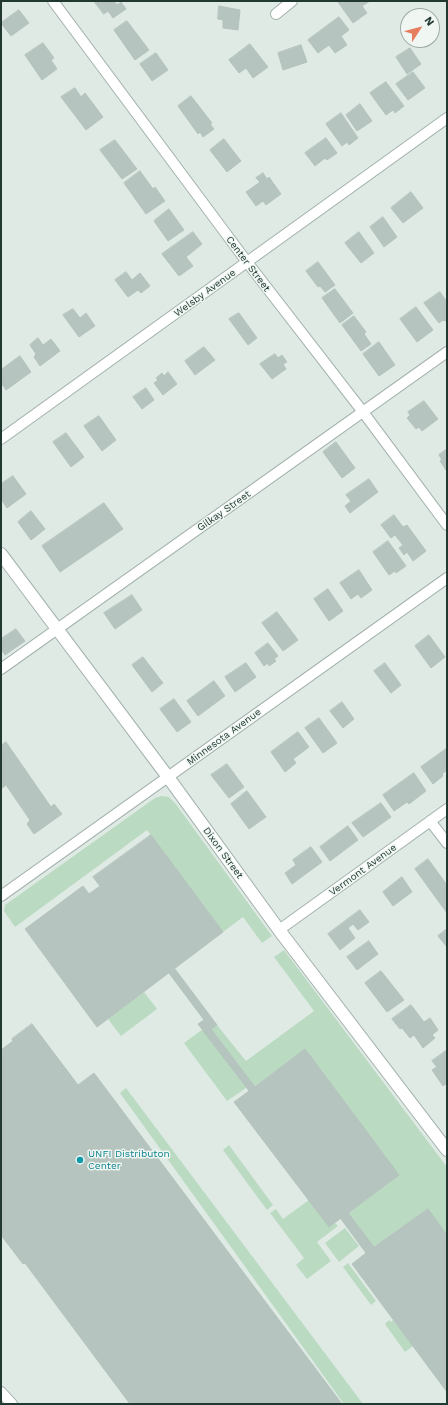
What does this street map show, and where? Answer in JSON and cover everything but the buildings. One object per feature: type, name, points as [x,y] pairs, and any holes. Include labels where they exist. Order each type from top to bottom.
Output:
[{"type":"street","name":"Center Street","points":[[53,1],[247,262],[363,412],[447,525]]},
{"type":"street","points":[[276,14],[292,1]]},
{"type":"street","name":"Welsby Avenue","points":[[1,439],[447,118]]},
{"type":"street","name":"Gilkay Street","points":[[1,669],[447,352]]},
{"type":"street","name":"Dixon Street","points":[[1,554],[168,777],[279,930],[447,1150]]},
{"type":"street","name":"Minnesota Avenue","points":[[1,896],[447,578]]},
{"type":"street","name":"Vermont Avenue","points":[[279,930],[447,809]]},
{"type":"street","points":[[430,821],[447,843]]},
{"type":"street","points":[[1,1392],[12,1404]]},
{"type":"green space","points":[[161,796],[169,797],[175,803],[272,936],[262,943],[243,917],[223,932],[147,830],[15,927],[4,911],[5,905],[155,798]]},
{"type":"green space","points":[[284,950],[447,1167],[447,1235],[427,1209],[374,1247],[348,1213],[398,1175],[305,1050],[255,1087],[211,1029],[217,1025],[246,1061],[314,1011],[274,957]]},
{"type":"green space","points":[[144,992],[157,1009],[121,1036],[108,1019]]},
{"type":"green space","points":[[203,1029],[246,1088],[227,1101],[184,1043]]},
{"type":"green space","points":[[126,1088],[363,1404],[344,1404],[120,1093]]},
{"type":"green space","points":[[229,1145],[273,1205],[267,1210],[223,1150]]},
{"type":"green space","points":[[309,1200],[329,1227],[335,1223],[338,1226],[317,1242],[331,1261],[307,1279],[296,1265],[304,1258],[270,1213],[276,1209],[283,1219]]},
{"type":"green space","points":[[345,1228],[359,1246],[339,1262],[325,1243]]},
{"type":"green space","points":[[348,1263],[376,1301],[371,1305],[343,1267]]},
{"type":"green space","points":[[389,1320],[391,1322],[393,1320],[413,1346],[405,1352],[385,1324]]},
{"type":"place","name":"UNFI Distributon Center","points":[[80,1160]]}]
